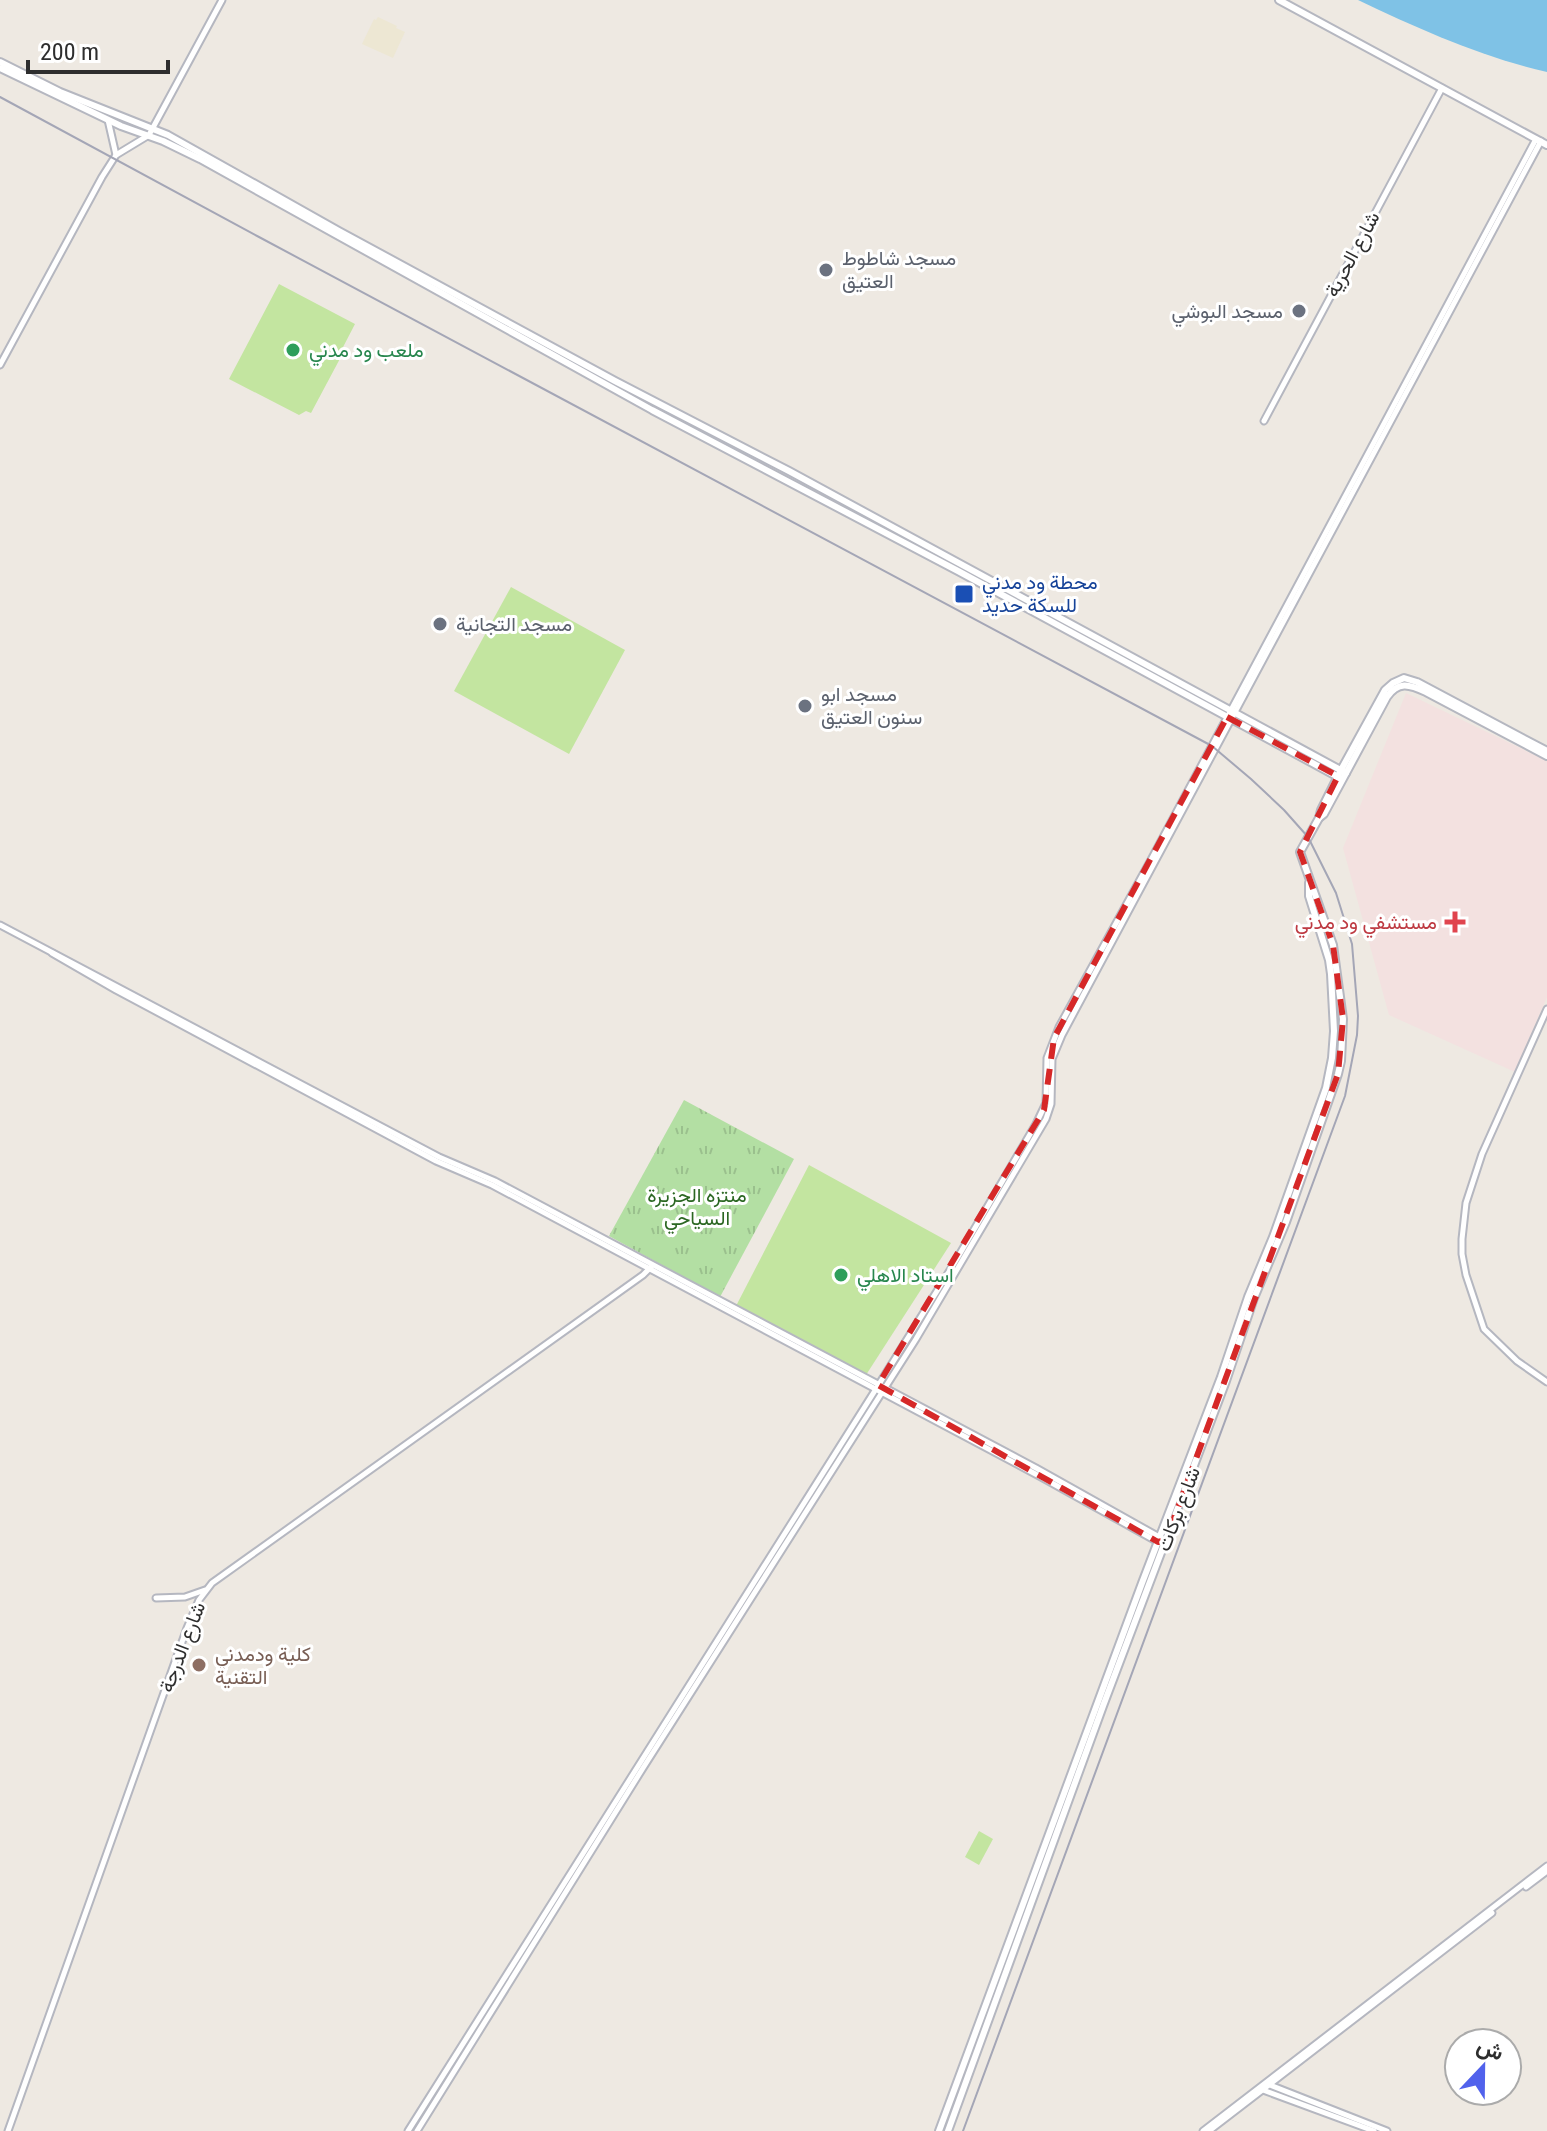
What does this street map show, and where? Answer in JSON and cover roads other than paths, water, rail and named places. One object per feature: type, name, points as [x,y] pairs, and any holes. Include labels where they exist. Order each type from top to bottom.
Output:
[{"type":"main road","points":[[1279,0],[1541,142]]},
{"type":"main road","points":[[0,65],[107,120],[149,135],[200,159],[652,410],[1342,774],[1390,693],[1404,681],[1547,753]]},
{"type":"main road","points":[[77,102],[153,128],[615,381],[789,471],[1231,715]]},
{"type":"main road","name":"شارع بركات","points":[[939,2131],[1162,1541],[1226,1381],[1254,1298],[1286,1222],[1329,1102],[1341,1061],[1343,1019],[1333,945],[1300,852],[1324,814],[1342,774]]},
{"type":"main road","name":"شارع بركات","points":[[948,2131],[1162,1541]]},
{"type":"street","points":[[0,365],[3,353],[97,185],[116,155],[149,135],[222,0]]},
{"type":"street","name":"شارع الحرية","points":[[1264,421],[1442,88]]},
{"type":"street","points":[[107,120],[116,155]]},
{"type":"street","points":[[417,2131],[942,1298],[1046,1119],[1051,1104],[1052,1059],[1062,1035],[1336,518],[1541,142]]},
{"type":"street","points":[[408,2131],[955,1262],[1036,1124],[1046,1103],[1046,1066],[1054,1038],[1231,715]]},
{"type":"street","points":[[0,925],[436,1161],[480,1179],[650,1267],[1162,1541]]},
{"type":"street","points":[[1547,1009],[1482,1154],[1466,1203],[1462,1239],[1466,1275],[1484,1329],[1517,1361],[1547,1382]]},
{"type":"street","name":"شارع الدرجة","points":[[8,2131],[187,1628],[205,1590],[606,1302],[650,1267]]},
{"type":"street","points":[[156,1598],[185,1597],[205,1590]]},
{"type":"street","points":[[1206,2131],[1547,1868]]},
{"type":"street","points":[[1264,2086],[1374,2131]]},
{"type":"street","points":[[1264,2086],[1387,2131]]},
{"type":"water","points":[[1358,0],[1547,0],[1547,72],[1474,50]]},
{"type":"railway","points":[[0,97],[1212,746],[1284,810],[1308,837],[1336,893],[1352,944],[1358,1016],[1345,1096],[963,2131]]},
{"type":"place","name":"مسجد شاطوط العتيق","points":[[826,270]]},
{"type":"place","name":"مسجد البوشي","points":[[1299,311]]},
{"type":"place","name":"ملعب ود مدني","points":[[293,350]]},
{"type":"place","name":"محطة ود مدني للسكة حديد","points":[[964,594]]},
{"type":"place","name":"مسجد التجانية","points":[[440,624]]},
{"type":"place","name":"مسجد ابو سنون العتيق","points":[[805,706]]},
{"type":"place","name":"مستشفي ود مدني","points":[[1455,922]]},
{"type":"place","name":"استاد الاهلي","points":[[841,1275]]},
{"type":"place","name":"كلية ودمدني التقنية","points":[[199,1665]]},
{"type":"park label","name":"منتزه الجزيرة السياحي","points":[[697,1206]]}]
